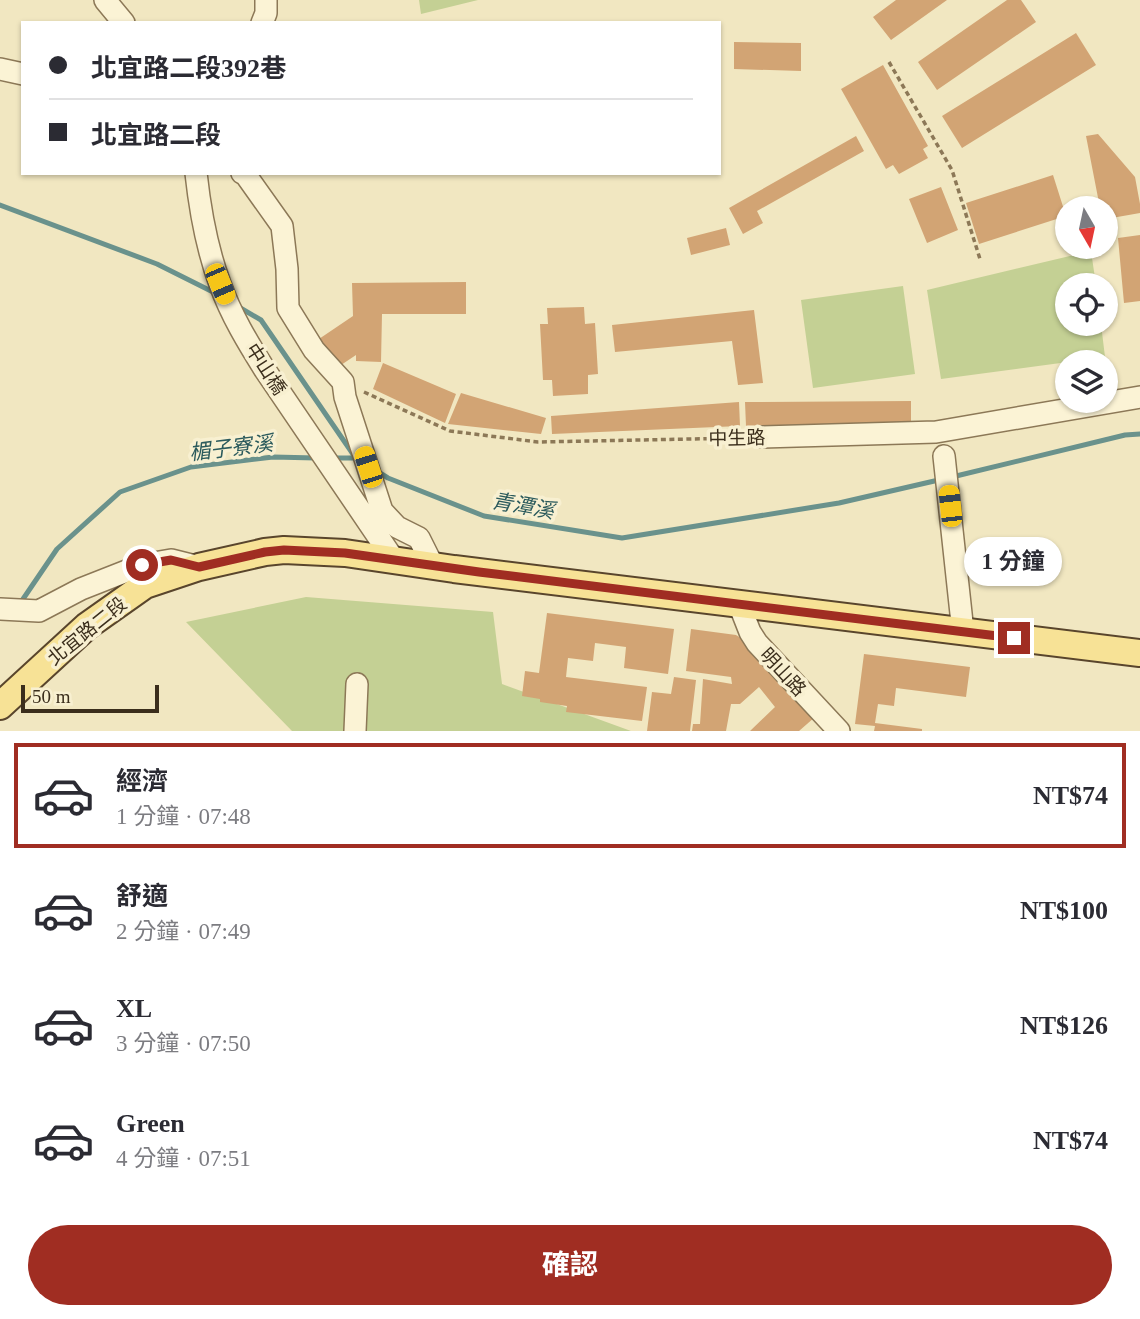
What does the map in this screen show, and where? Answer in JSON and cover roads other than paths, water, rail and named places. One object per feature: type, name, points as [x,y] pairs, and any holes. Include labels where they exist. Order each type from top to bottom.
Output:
[{"type":"main road","name":"北宜路二段","points":[[0,706],[87,626],[145,585],[199,567],[284,550],[345,553],[1140,653]]},
{"type":"street","points":[[105,0],[122,21]]},
{"type":"street","points":[[263,21],[266,0]]},
{"type":"street","points":[[0,69],[21,74]]},
{"type":"street","name":"中山橋","points":[[196,175],[199,198],[220,284],[246,339],[394,560]]},
{"type":"street","points":[[246,175],[282,226],[288,308],[314,350],[344,390],[382,511],[397,527],[419,538],[433,566]]},
{"type":"street","name":"中生路","points":[[762,437],[936,432],[1140,397]]},
{"type":"street","points":[[944,456],[963,632]]},
{"type":"street","points":[[0,609],[38,611],[81,589],[142,565],[171,560],[199,567]]},
{"type":"street","name":"明山路","points":[[739,604],[757,643],[839,731]]},
{"type":"street","points":[[355,731],[358,684]]},
{"type":"waterway","name":"青潭溪","points":[[0,205],[157,264],[217,294]]},
{"type":"waterway","name":"青潭溪","points":[[237,306],[261,320],[355,457]]},
{"type":"waterway","name":"青潭溪","points":[[952,477],[1125,435],[1140,434]]},
{"type":"waterway","name":"楣子寮溪","points":[[18,604],[57,549],[120,492],[191,467],[273,457],[316,458]]},
{"type":"waterway","name":"楣子寮溪","points":[[333,458],[356,458]]},
{"type":"waterway","name":"青潭溪","points":[[375,470],[388,478],[484,516],[622,538],[839,503],[943,479]]}]
